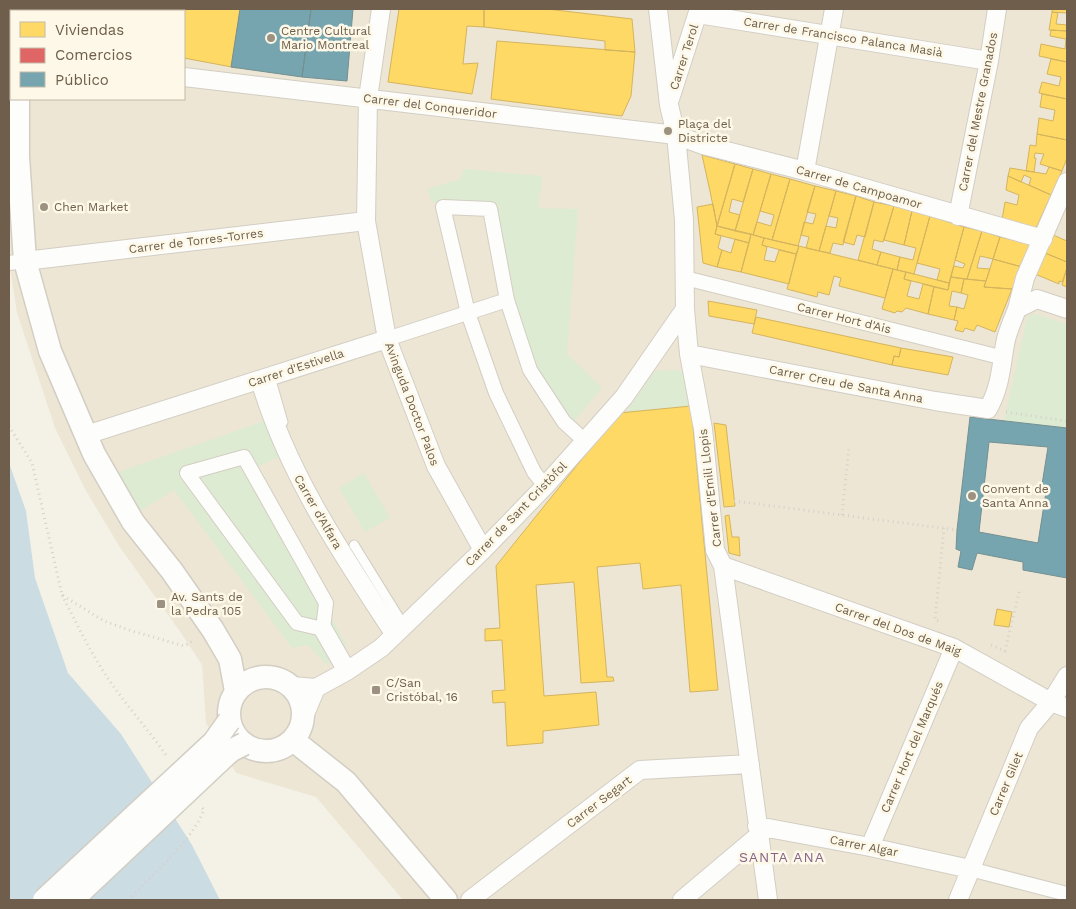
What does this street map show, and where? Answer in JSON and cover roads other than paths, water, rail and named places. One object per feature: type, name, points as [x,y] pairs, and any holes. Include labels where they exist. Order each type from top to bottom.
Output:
[{"type":"street","name":"Avinguda Doctor Palos","points":[[381,9],[368,98],[366,220],[387,339],[436,466],[483,550]]},
{"type":"street","name":"Carrer d'Emili Llopis","points":[[658,9],[669,105],[676,135],[684,220],[685,309],[689,354],[703,429],[716,550],[723,566],[768,900]]},
{"type":"street","points":[[805,171],[834,9]]},
{"type":"street","name":"Carrer del Mestre Granados","points":[[958,216],[997,9]]},
{"type":"street","name":"Carrer Terol","points":[[669,105],[698,11]]},
{"type":"street","name":"Carrer de Francisco Palanca Masià","points":[[698,11],[829,36],[988,60]]},
{"type":"street","name":"Carrer del Conqueridor","points":[[185,77],[676,135]]},
{"type":"street","points":[[18,100],[17,262],[50,351],[94,454],[133,522],[172,571],[214,630],[230,659],[236,691]]},
{"type":"street","name":"Carrer de Campoamor","points":[[676,135],[703,145],[805,171],[1043,239]]},
{"type":"street","points":[[1004,358],[1005,342],[1025,278],[1067,182]]},
{"type":"street","points":[[545,486],[534,472],[496,393],[468,313],[443,207],[490,209],[507,300],[530,370],[564,422],[585,441]]},
{"type":"street","name":"Carrer de Torres-Torres","points":[[17,262],[366,220]]},
{"type":"street","name":"Carrer Hort d'Ais","points":[[685,278],[1004,358]]},
{"type":"street","points":[[1016,309],[1037,299],[1067,309]]},
{"type":"street","name":"Carrer d'Estivella","points":[[86,435],[507,300]]},
{"type":"street","name":"Carrer de Sant Cristòfol","points":[[316,688],[381,648],[483,550],[545,486],[624,397],[685,309]]},
{"type":"street","name":"Carrer Creu de Santa Anna","points":[[689,354],[935,401],[992,402],[1004,358]]},
{"type":"street","name":"Carrer d'Alfara","points":[[265,378],[269,413],[298,477],[346,559],[400,630]]},
{"type":"street","points":[[323,629],[297,623],[187,473],[244,456],[326,603],[323,629],[347,670]]},
{"type":"street","name":"Carrer del Dos de Maig","points":[[723,566],[954,648],[1059,705]]},
{"type":"street","name":"Carrer Hort del Marqués","points":[[870,847],[954,648]]},
{"type":"street","points":[[230,659],[268,676],[279,678],[291,686],[301,701],[304,711],[303,719]]},
{"type":"street","points":[[268,676],[256,677],[245,683],[236,691],[228,710],[229,721],[234,734],[244,744],[256,750],[270,751],[282,748],[293,740],[299,731],[316,688],[291,686]]},
{"type":"street","name":"Carrer Gilet","points":[[958,900],[1029,728],[1059,705],[1067,676]]},
{"type":"street","points":[[44,900],[214,742],[229,721]]},
{"type":"street","points":[[293,740],[346,782],[446,900]]},
{"type":"street","points":[[72,900],[227,754],[244,744]]},
{"type":"street","name":"Carrer Segart","points":[[470,900],[640,770],[750,764]]},
{"type":"street","points":[[682,900],[758,831]]},
{"type":"street","name":"Carrer Algar","points":[[758,831],[870,847],[970,869]]},
{"type":"street","points":[[970,869],[1067,894]]},
{"type":"lane","points":[[265,378],[285,431],[306,474]]},
{"type":"lane","points":[[354,545],[400,630]]},
{"type":"place","name":"Centre Cultural Mario Montreal","points":[[271,38]]},
{"type":"place","name":"Plaça del Districte","points":[[668,131]]},
{"type":"place","name":"Chen Market","points":[[44,207]]},
{"type":"place","name":"Convent de Santa Anna","points":[[972,496]]},
{"type":"place","name":"Av. Sants de la Pedra 105","points":[[161,604]]},
{"type":"place","name":"C/San Cristóbal, 16","points":[[376,690]]},
{"type":"district","name":"SANTA ANA","points":[[782,857]]}]
